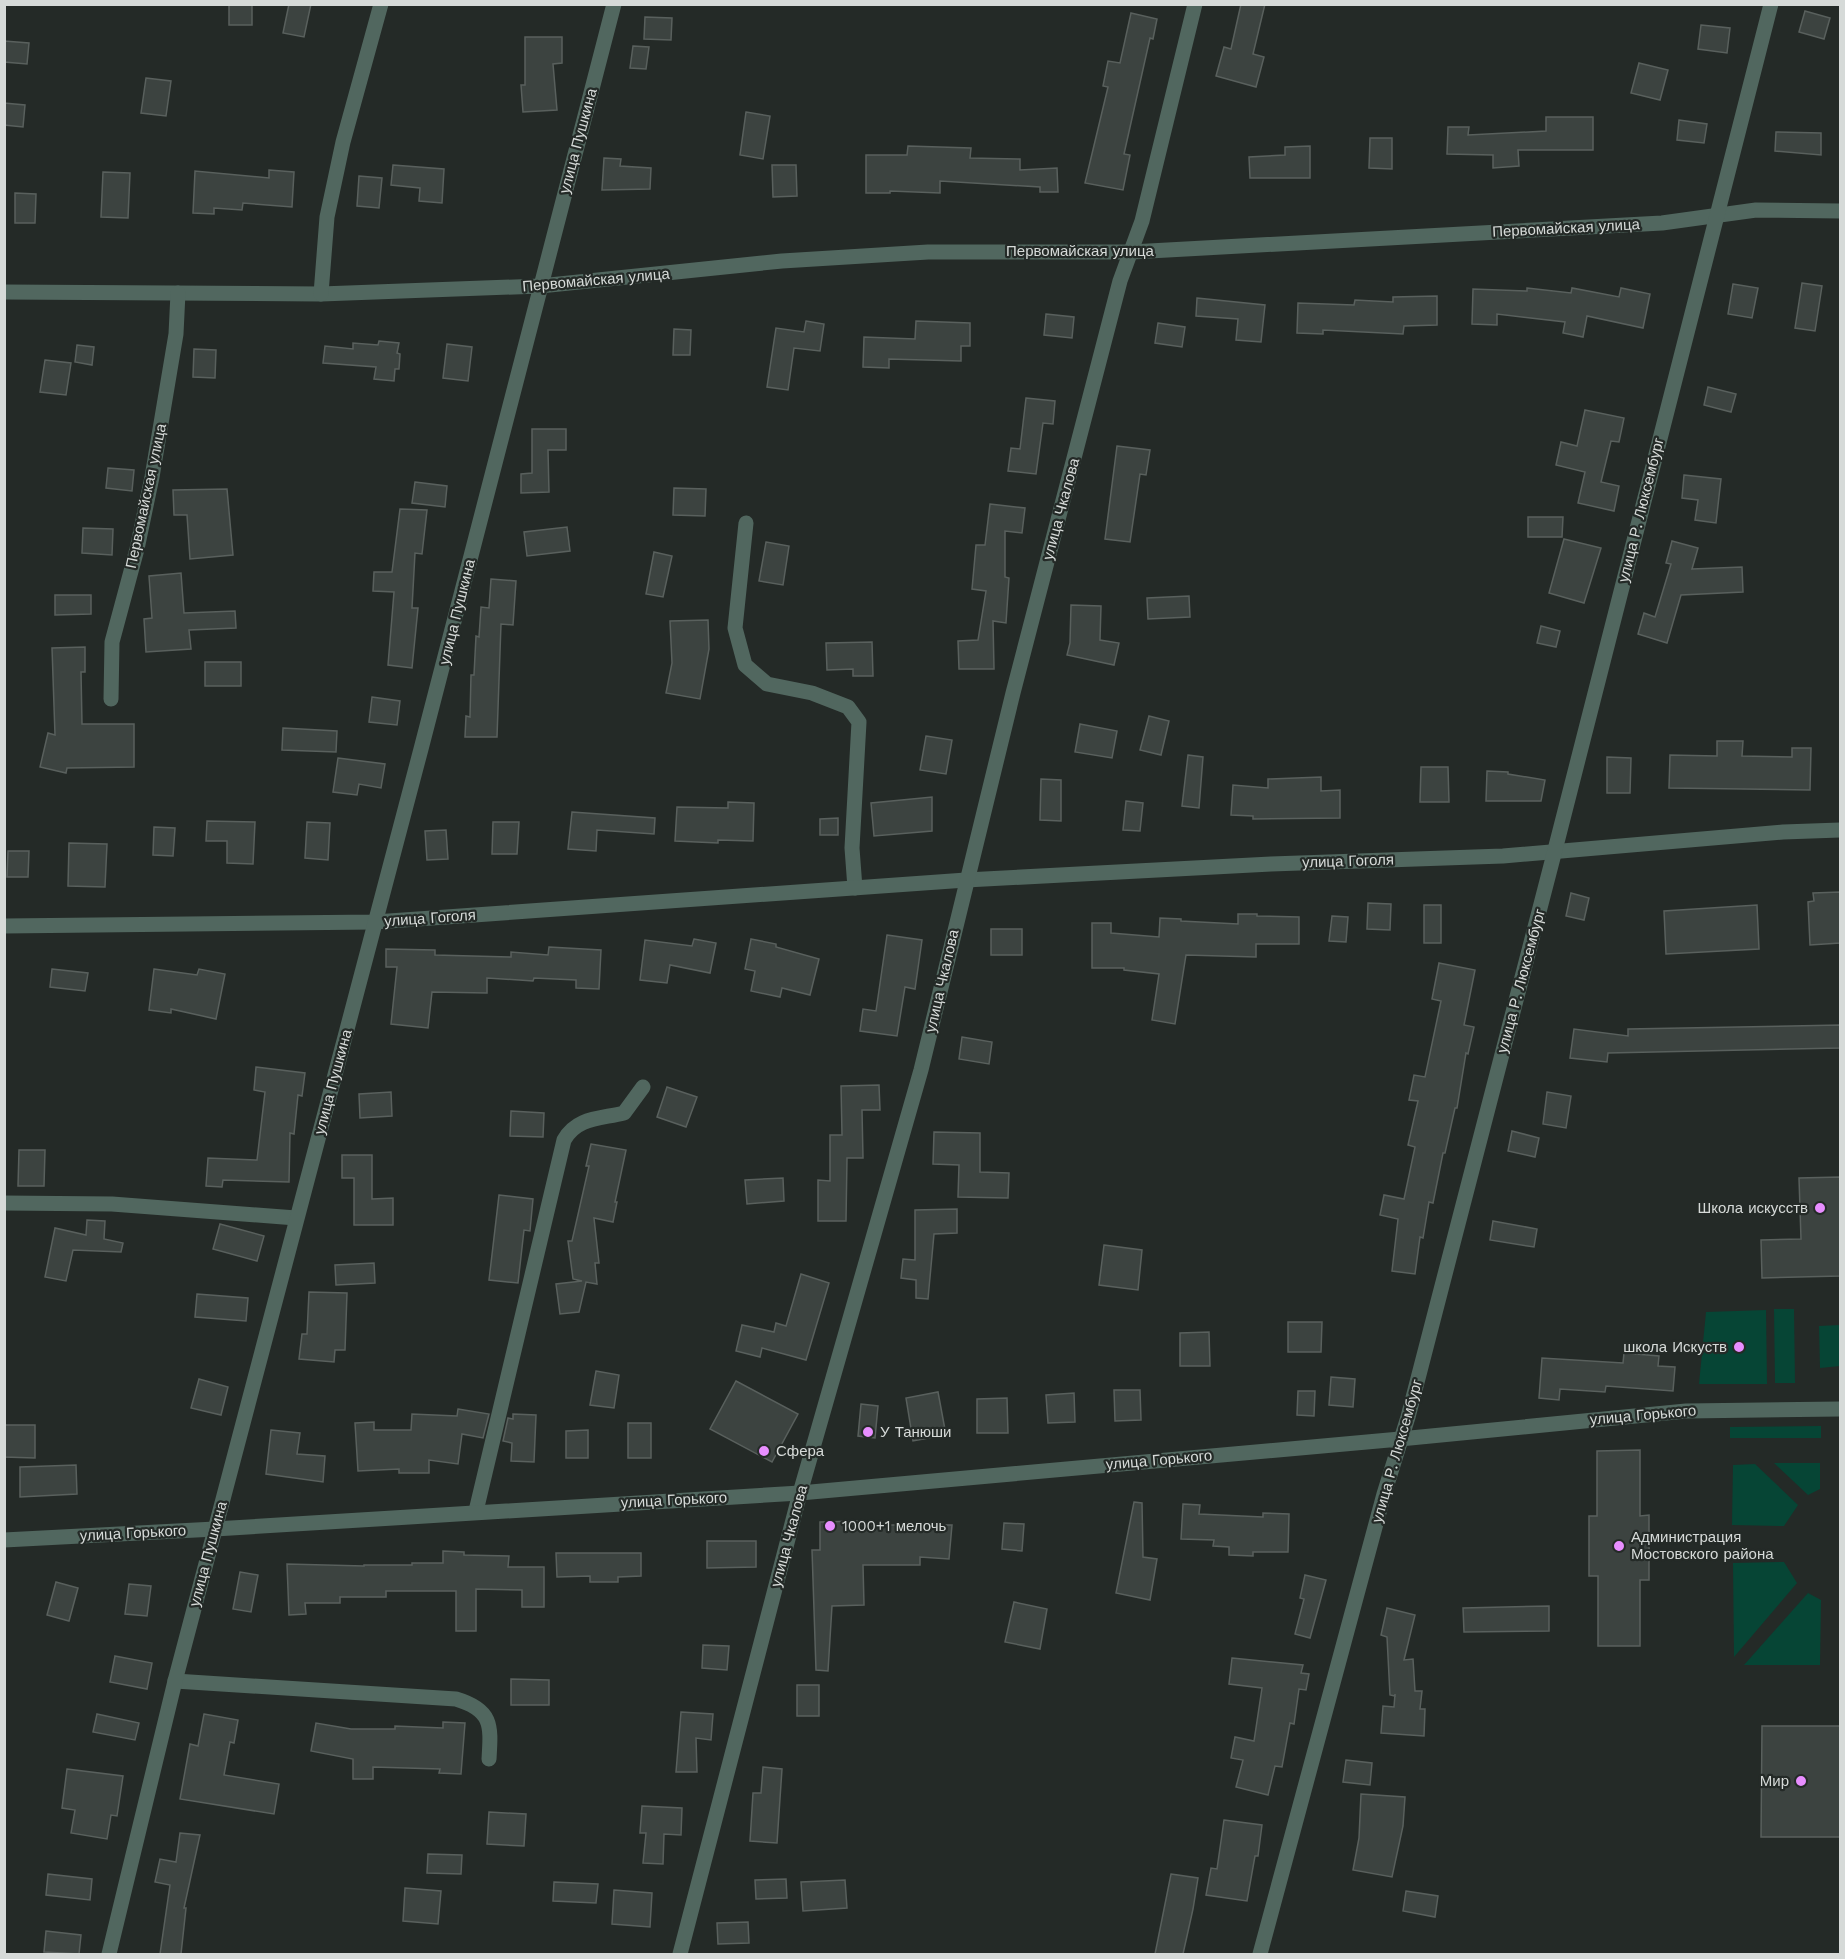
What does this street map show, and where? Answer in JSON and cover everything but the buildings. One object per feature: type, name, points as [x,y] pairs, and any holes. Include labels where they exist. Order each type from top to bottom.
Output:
[{"type":"street","points":[[321,294],[330,207],[343,142],[381,4]]},
{"type":"street","name":"улица Пушкина","points":[[109,1954],[175,1681],[614,4]]},
{"type":"street","name":"улица Чкалова","points":[[680,1954],[800,1493],[921,1071],[966,880],[1120,281],[1142,221],[1195,4]]},
{"type":"street","name":"улица Р. Люксембург","points":[[1260,1954],[1411,1405],[1771,4]]},
{"type":"street","name":"Первомайская улица","points":[[4,292],[321,294],[540,286],[782,261],[928,252],[1131,252],[1662,223],[1756,210],[1840,211]]},
{"type":"street","name":"Первомайская улица","points":[[111,699],[112,642],[137,549],[152,477],[176,334],[178,293]]},
{"type":"street","points":[[746,523],[735,628],[745,665],[766,684],[812,693],[848,707],[859,722],[852,848],[855,888]]},
{"type":"street","name":"улица Гоголя","points":[[4,926],[375,922],[966,880],[1271,864],[1503,856],[1555,850],[1840,830]]},
{"type":"street","points":[[476,1511],[564,1140],[570,1128],[582,1122],[624,1113],[643,1087]]},
{"type":"street","points":[[4,1203],[112,1204],[296,1218]]},
{"type":"street","name":"улица Горького","points":[[4,1540],[800,1493],[1686,1411],[1840,1408]]},
{"type":"street","points":[[175,1681],[456,1699],[472,1704],[484,1715],[491,1728],[489,1759]]},
{"type":"green space","points":[[1774,1309],[1794,1309],[1795,1383],[1775,1383]]},
{"type":"green space","points":[[1766,1310],[1767,1384],[1699,1384],[1706,1312]]},
{"type":"green space","points":[[1840,1325],[1840,1366],[1820,1368],[1819,1326]]},
{"type":"green space","points":[[1821,1426],[1821,1438],[1730,1438],[1730,1427]]},
{"type":"green space","points":[[1774,1463],[1820,1463],[1820,1489],[1808,1495]]},
{"type":"green space","points":[[1755,1464],[1798,1505],[1784,1526],[1732,1525],[1733,1465]]},
{"type":"green space","points":[[1784,1562],[1797,1583],[1734,1657],[1733,1563]]},
{"type":"green space","points":[[1808,1593],[1821,1600],[1820,1665],[1744,1665]]},
{"type":"place","name":"Школа искусств","points":[[1820,1208]]},
{"type":"place","name":"школа Искуств","points":[[1739,1347]]},
{"type":"place","name":"У Танюши","points":[[868,1432]]},
{"type":"place","name":"Сфера","points":[[764,1451]]},
{"type":"place","name":"1000+1 мелочь","points":[[830,1526]]},
{"type":"place","name":"Администрация Мостовского района","points":[[1619,1546]]},
{"type":"place","name":"Мир","points":[[1801,1781]]}]
